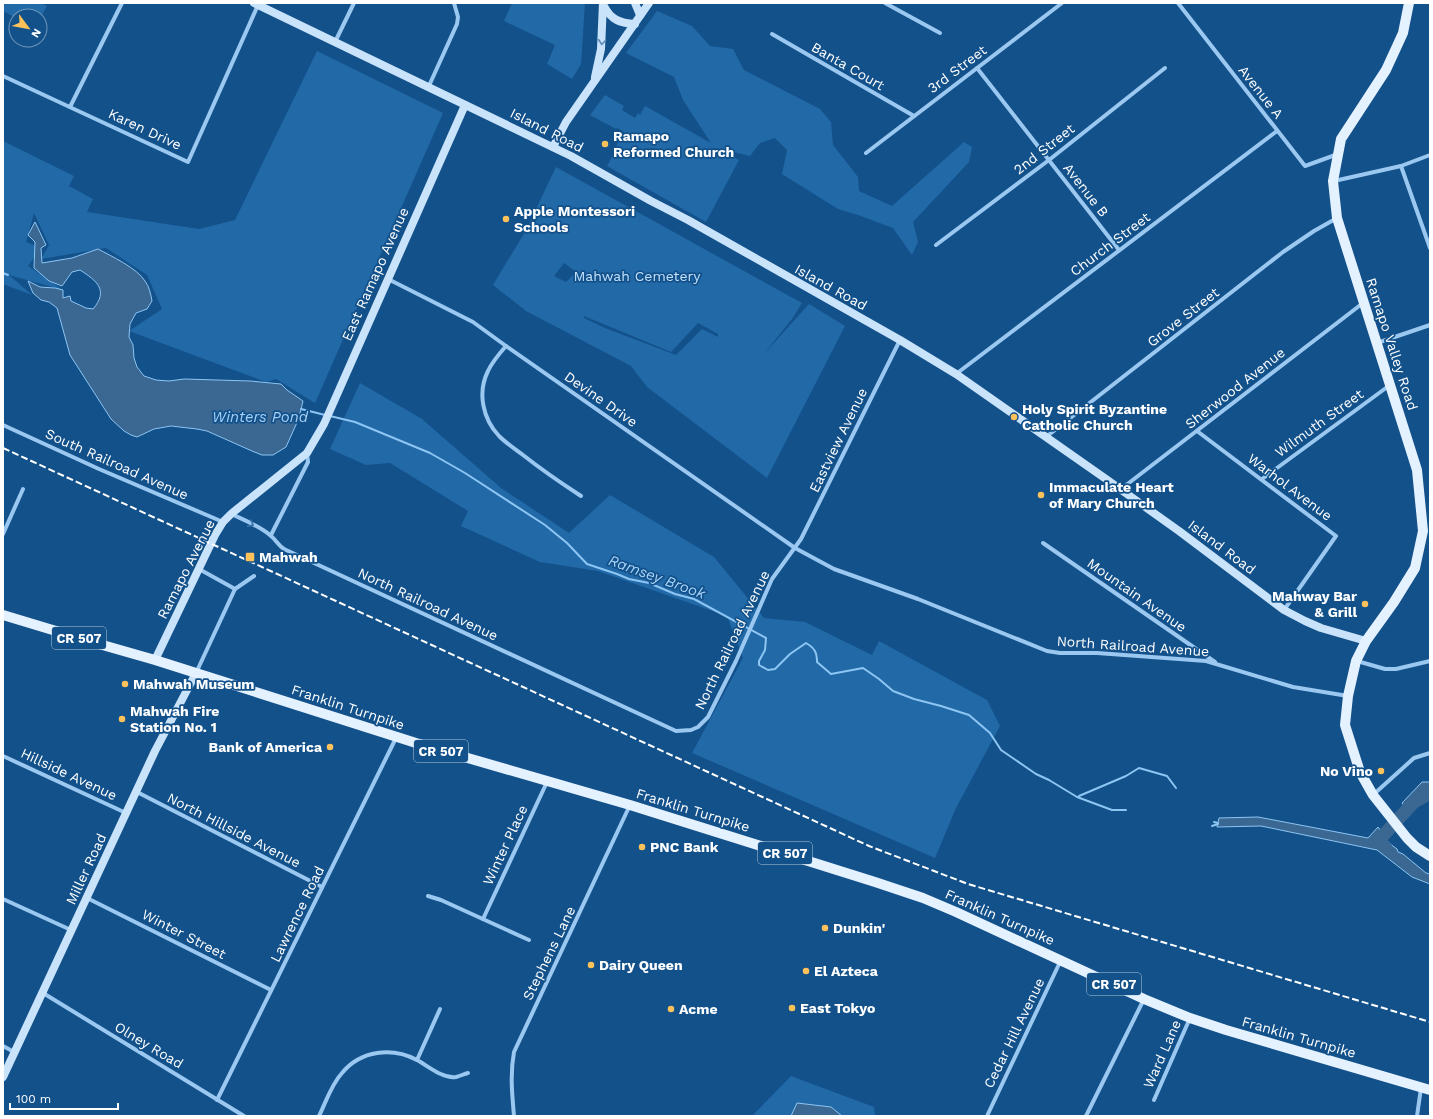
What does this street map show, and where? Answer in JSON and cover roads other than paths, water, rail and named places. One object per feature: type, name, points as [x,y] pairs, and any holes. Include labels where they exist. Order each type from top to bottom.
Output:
[{"type":"main road","name":"Ramapo Valley Road","points":[[1409,3],[1403,33],[1386,70],[1341,140],[1333,182],[1337,218],[1376,344],[1418,470],[1426,530],[1415,568],[1394,602],[1366,641],[1356,661],[1348,696],[1345,726],[1360,772],[1373,795],[1416,847],[1430,856]]},
{"type":"main road","name":"Franklin Turnpike","points":[[3,615],[155,660],[396,737],[630,805],[875,882],[923,898],[956,912],[1144,999],[1190,1018],[1426,1089]]},
{"type":"street","points":[[70,107],[122,3]]},
{"type":"street","points":[[335,42],[354,3]]},
{"type":"street","points":[[428,88],[457,24],[458,16],[454,3]]},
{"type":"street","points":[[635,3],[640,15]]},
{"type":"street","points":[[553,146],[563,127],[649,3]]},
{"type":"street","points":[[885,3],[940,33]]},
{"type":"street","name":"3rd Street","points":[[866,153],[1062,3]]},
{"type":"street","name":"Avenue A","points":[[1178,3],[1305,166],[1338,154]]},
{"type":"street","name":"Karen Drive","points":[[3,76],[188,162],[256,4]]},
{"type":"street","name":"Island Road","points":[[256,4],[428,88],[553,146],[688,220],[900,340],[956,374],[1178,530],[1284,610],[1321,628],[1366,641]]},
{"type":"street","points":[[603,4],[607,12],[615,20],[622,23],[634,24]]},
{"type":"street","points":[[593,84],[601,49],[603,4]]},
{"type":"street","name":"Banta Court","points":[[772,34],[914,116]]},
{"type":"street","name":"Avenue B","points":[[978,68],[1119,250]]},
{"type":"street","name":"2nd Street","points":[[936,245],[1049,160],[1165,68]]},
{"type":"street","name":"East Ramapo Avenue","points":[[307,453],[324,424],[465,105]]},
{"type":"street","name":"Church Street","points":[[956,374],[1277,130]]},
{"type":"street","points":[[1333,182],[1401,166],[1430,156]]},
{"type":"street","points":[[1401,166],[1430,248]]},
{"type":"street","name":"Grove Street","points":[[1045,437],[1283,252],[1314,231],[1337,218]]},
{"type":"street","name":"Devine Drive","points":[[388,279],[473,322],[795,548]]},
{"type":"street","name":"Sherwood Avenue","points":[[1121,490],[1363,303]]},
{"type":"street","points":[[1376,344],[1430,325]]},
{"type":"street","name":"Eastview Avenue","points":[[795,548],[820,503],[900,340]]},
{"type":"street","points":[[506,346],[492,363],[487,372],[484,383],[483,402],[488,421],[502,439],[552,477],[581,496]]},
{"type":"street","name":"Wilmuth Street","points":[[1262,479],[1390,384]]},
{"type":"street","name":"South Railroad Avenue","points":[[3,425],[99,469],[223,522]]},
{"type":"street","name":"Warhol Avenue","points":[[1197,431],[1336,536],[1284,610]]},
{"type":"street","points":[[231,514],[271,535],[308,462],[307,453]]},
{"type":"street","name":"Ramapo Avenue","points":[[155,660],[223,522],[307,453]]},
{"type":"street","points":[[3,534],[23,489]]},
{"type":"street","name":"North Railroad Avenue","points":[[271,535],[278,545],[284,549],[676,730],[691,730],[698,727],[708,717],[736,661],[772,579],[795,548],[834,569],[918,599],[1047,651],[1206,661],[1293,687],[1348,696]]},
{"type":"street","name":"Mountain Avenue","points":[[1043,543],[1218,664]]},
{"type":"street","points":[[199,569],[235,589]]},
{"type":"street","points":[[196,673],[235,589],[254,576]]},
{"type":"street","points":[[1356,661],[1385,669],[1404,668],[1430,661]]},
{"type":"street","name":"Miller Road","points":[[3,1077],[155,751],[196,673]]},
{"type":"street","name":"Lawrence Road","points":[[217,1100],[396,737]]},
{"type":"street","points":[[1373,795],[1414,758],[1430,753]]},
{"type":"street","name":"Hillside Avenue","points":[[3,756],[127,813]]},
{"type":"street","name":"Winter Place","points":[[483,919],[547,782]]},
{"type":"street","name":"North Hillside Avenue","points":[[137,792],[322,887]]},
{"type":"street","name":"Stephens Lane","points":[[514,1116],[511,1068],[514,1052],[630,805]]},
{"type":"street","points":[[428,896],[441,900],[529,940]]},
{"type":"street","name":"Winter Street","points":[[87,898],[271,990]]},
{"type":"street","points":[[3,899],[71,930]]},
{"type":"street","name":"Cedar Hill Avenue","points":[[987,1116],[1062,960]]},
{"type":"street","name":"Olney Road","points":[[42,993],[244,1116]]},
{"type":"street","points":[[1086,1116],[1144,999]]},
{"type":"street","points":[[417,1060],[440,1009]]},
{"type":"street","name":"Ward Lane","points":[[1154,1100],[1190,1018]]},
{"type":"street","points":[[3,1046],[14,1052]]},
{"type":"street","points":[[319,1116],[336,1081],[342,1073],[357,1060],[368,1055],[389,1052],[403,1054],[447,1076],[455,1077],[468,1073]]},
{"type":"street","points":[[1417,1116],[1426,1089]]},
{"type":"water","name":"Winters Pond","points":[[35,222],[46,245],[41,248],[42,263],[72,258],[98,249],[130,267],[145,281],[149,288],[152,301],[147,309],[136,313],[130,324],[129,337],[133,345],[134,358],[137,367],[144,376],[156,380],[169,381],[184,379],[250,381],[281,384],[303,401],[299,418],[286,447],[273,455],[262,455],[207,431],[197,429],[171,426],[154,429],[137,437],[124,431],[111,419],[70,355],[57,308],[49,302],[41,300],[33,293],[28,281],[40,287],[63,290],[63,298],[70,296],[71,301],[86,308],[93,309],[100,296],[99,286],[80,270],[72,272],[62,286],[49,281],[34,268],[35,242],[28,235]]},
{"type":"water","points":[[1422,782],[1430,782],[1430,796],[1409,813],[1402,803]]},
{"type":"water","points":[[1258,817],[1368,838],[1378,827],[1389,843],[1397,849],[1398,852],[1403,854],[1426,873],[1430,874],[1430,884],[1412,877],[1377,850],[1261,826],[1217,827],[1219,818]]},
{"type":"water","points":[[797,1103],[831,1107],[842,1116],[791,1116]]},
{"type":"waterway","points":[[3,273],[8,275]]},
{"type":"waterway","name":"Ramsey Brook","points":[[301,409],[325,415]]},
{"type":"waterway","name":"Ramsey Brook","points":[[330,416],[355,422],[430,453],[465,473],[545,525],[567,543],[587,564],[629,579],[649,583],[675,594],[694,599],[766,638],[765,650],[759,661],[759,665],[768,670],[775,669],[790,654],[806,643],[815,651],[817,662],[831,674],[863,668],[893,691],[914,699],[969,715],[990,733],[1001,750],[1036,774],[1077,797],[1112,810],[1126,810]]},
{"type":"waterway","points":[[1079,796],[1126,776],[1139,768],[1167,776],[1176,788]]},
{"type":"waterway","points":[[1386,848],[1379,840],[1413,803],[1430,793]]},
{"type":"waterway","name":"Ramsey Brook","points":[[1214,822],[1218,823]]},
{"type":"waterway","name":"Ramsey Brook","points":[[1212,826],[1218,824]]},
{"type":"railway","points":[[3,448],[869,846],[968,884],[1430,1022]]},
{"type":"place","name":"Ramapo Reformed Church","points":[[605,144]]},
{"type":"place","name":"Apple Montessori Schools","points":[[506,219]]},
{"type":"place","name":"Holy Spirit Byzantine Catholic Church","points":[[1014,417]]},
{"type":"place","name":"Immaculate Heart of Mary Church","points":[[1041,495]]},
{"type":"place","name":"Mahwah","points":[[250,557]]},
{"type":"place","name":"Mahway Bar & Grill","points":[[1365,604]]},
{"type":"place","name":"Mahwah Museum","points":[[125,684]]},
{"type":"place","name":"Mahwah Fire Station No. 1","points":[[122,719]]},
{"type":"place","name":"Bank of America","points":[[330,747]]},
{"type":"place","name":"No Vino","points":[[1381,771]]},
{"type":"place","name":"PNC Bank","points":[[642,847]]},
{"type":"place","name":"Dunkin'","points":[[825,928]]},
{"type":"place","name":"Dairy Queen","points":[[591,965]]},
{"type":"place","name":"El Azteca","points":[[806,971]]},
{"type":"place","name":"East Tokyo","points":[[792,1008]]},
{"type":"place","name":"Acme","points":[[671,1009]]},
{"type":"park label","name":"Mahwah Cemetery","points":[[637,276]]}]
